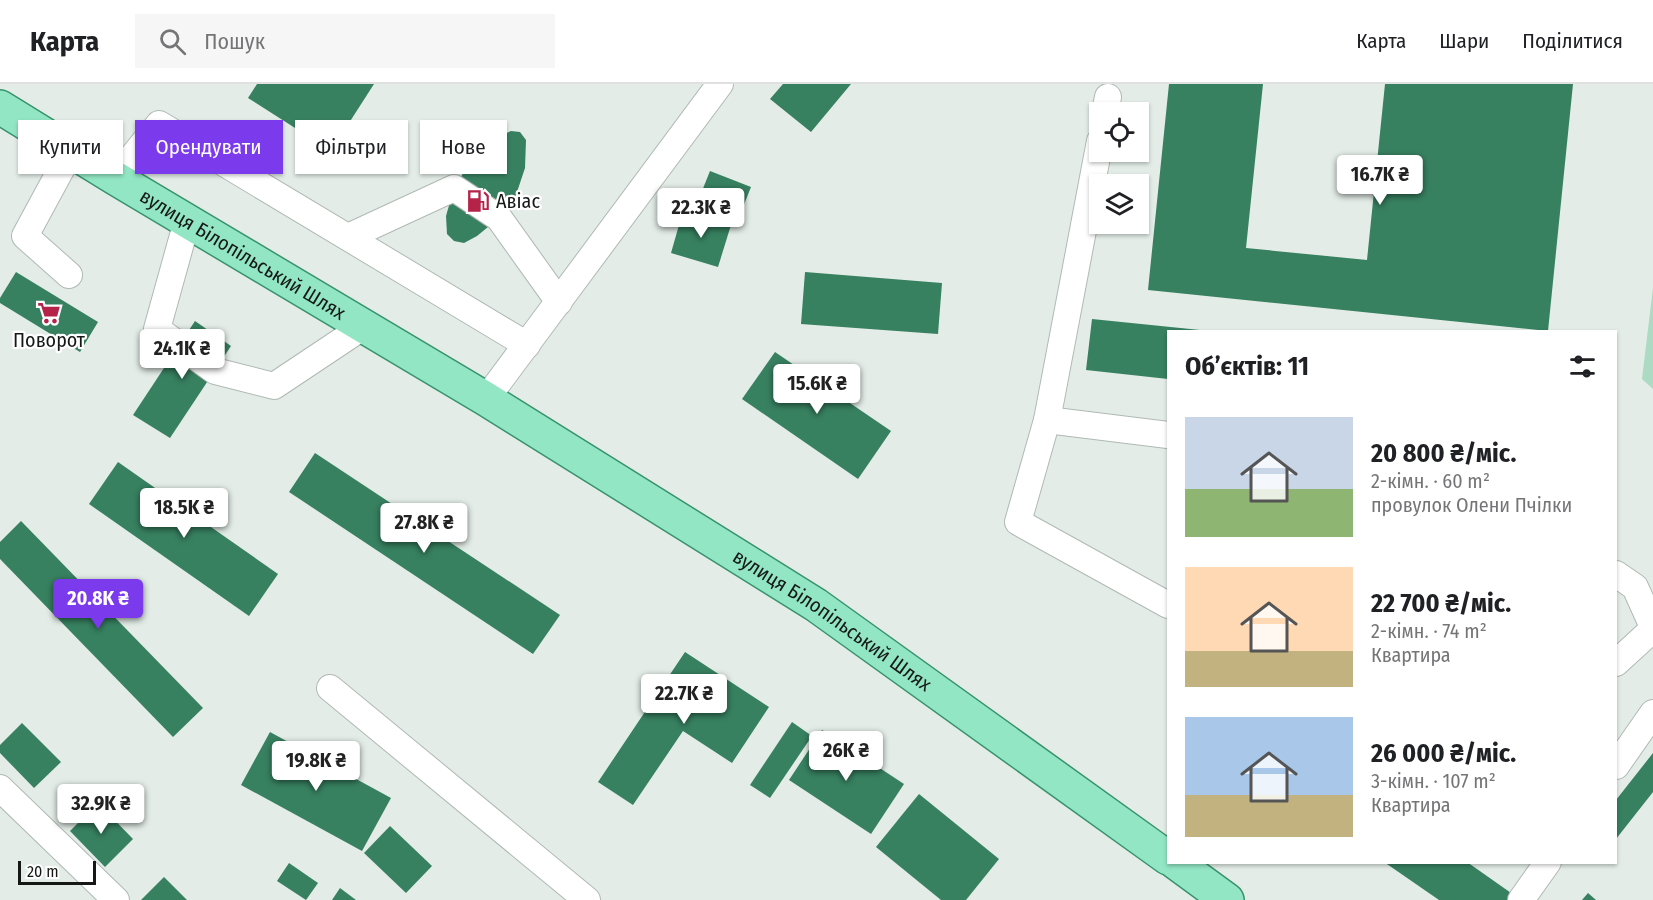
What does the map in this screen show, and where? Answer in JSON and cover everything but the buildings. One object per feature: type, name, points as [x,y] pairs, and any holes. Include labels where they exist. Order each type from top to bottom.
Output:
[{"type":"main road","name":"вулиця Білопільський Шлях","points":[[0,107],[21,120]]},
{"type":"main road","name":"вулиця Білопільський Шлях","points":[[108,174],[486,399],[816,605],[1167,857]]},
{"type":"main road","points":[[1178,864],[1227,900]]},
{"type":"street","points":[[486,399],[720,84]]},
{"type":"street","points":[[115,178],[159,124],[526,345]]},
{"type":"street","points":[[1096,162],[1047,420],[1018,522],[1167,604]]},
{"type":"street","points":[[59,174],[25,236],[69,275]]},
{"type":"street","points":[[348,237],[454,188],[499,218],[559,302]]},
{"type":"street","points":[[187,221],[157,329],[215,371],[274,386],[364,326]]},
{"type":"street","points":[[1047,420],[1167,435]]},
{"type":"street","points":[[1617,575],[1635,587],[1653,628],[1617,662]]},
{"type":"street","points":[[330,688],[587,900]]},
{"type":"street","points":[[1617,765],[1653,713]]},
{"type":"street","points":[[0,788],[116,900]]},
{"type":"street","points":[[1521,900],[1547,864]]},
{"type":"green space","points":[[1653,288],[1653,389],[1642,379]]},
{"type":"place","name":"Авіас","points":[[478,201]]},
{"type":"place","name":"Поворот","points":[[49,313]]}]
